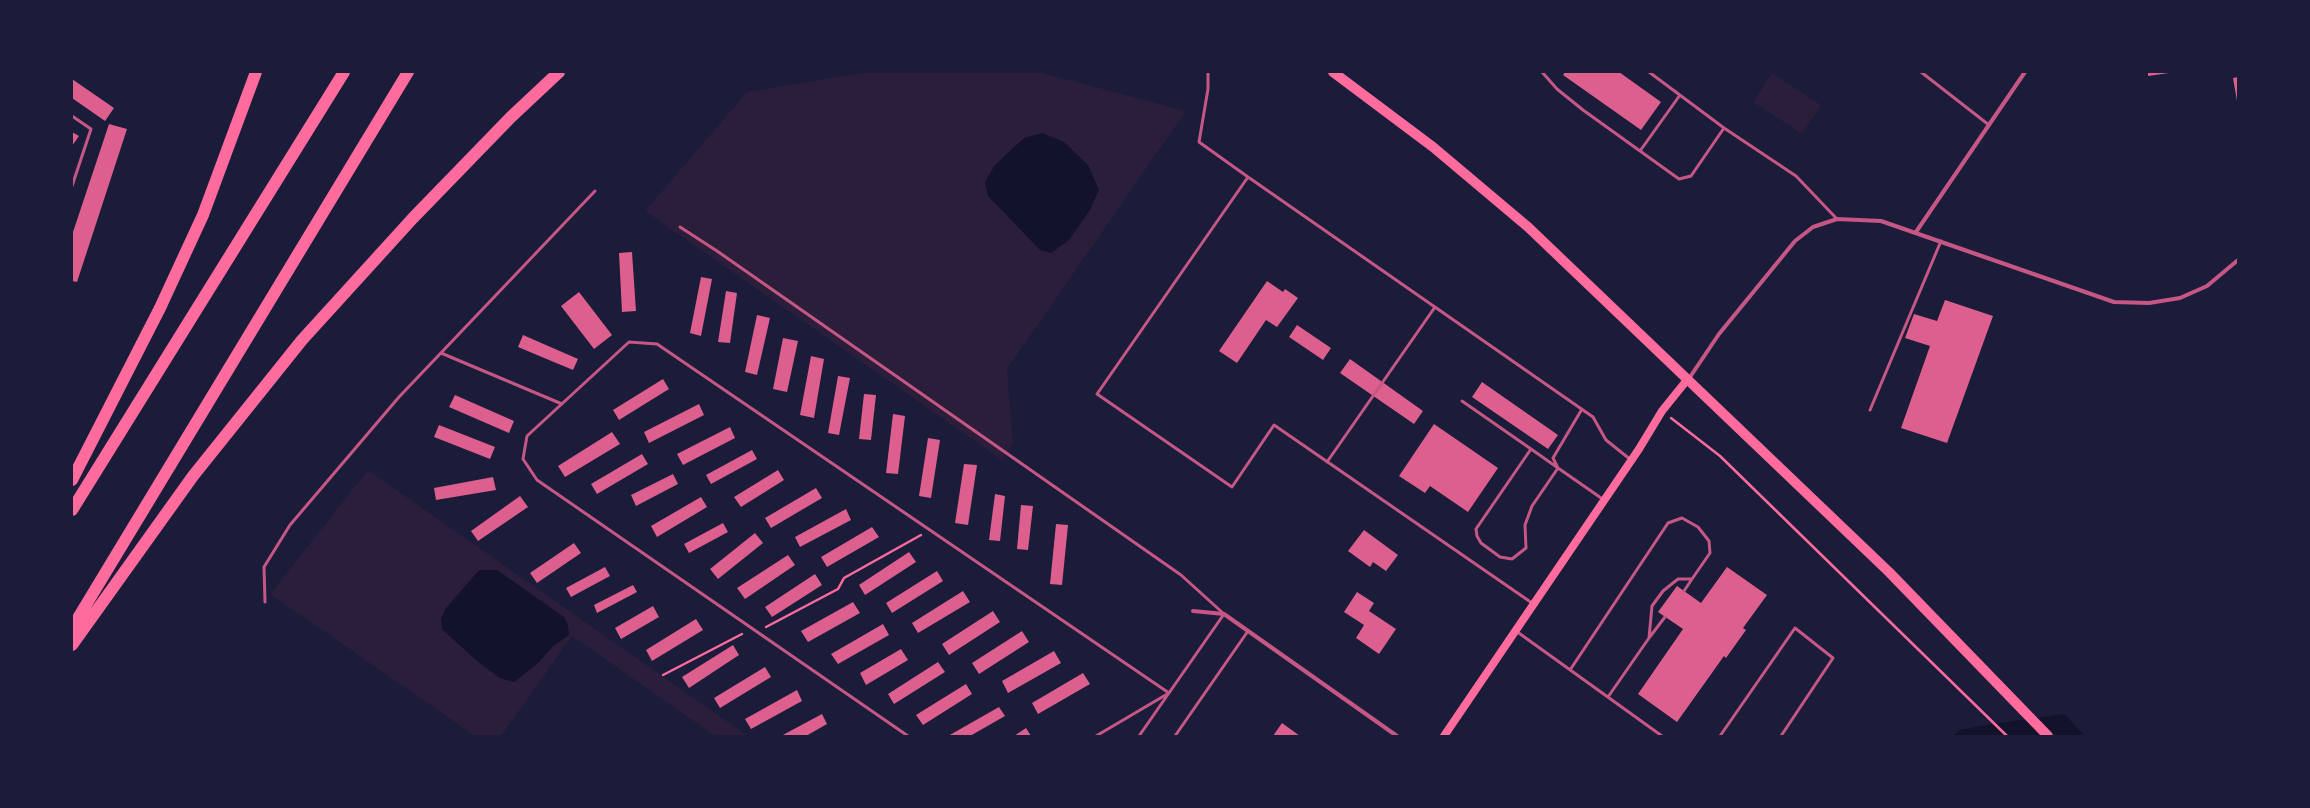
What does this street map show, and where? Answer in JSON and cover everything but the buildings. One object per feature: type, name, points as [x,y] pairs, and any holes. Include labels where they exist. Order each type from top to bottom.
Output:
[{"type":"highway","points":[[72,480],[160,308],[203,215],[256,72]]},
{"type":"highway","points":[[72,510],[344,72]]},
{"type":"highway","points":[[72,628],[408,72]]},
{"type":"highway","points":[[72,645],[193,476],[302,340],[413,218],[511,117],[559,72]]},
{"type":"main road","points":[[1333,72],[1433,146],[1528,227],[1889,572],[2048,736]]},
{"type":"main road","points":[[1444,736],[1532,603],[1631,460],[1662,411],[1687,380]]},
{"type":"street","points":[[1916,232],[2025,72]]},
{"type":"street","points":[[1687,380],[1719,334],[1795,241],[1813,227],[1837,219],[1881,221],[2114,302],[2149,303],[2180,298],[2207,286],[2238,260]]},
{"type":"street","points":[[1193,611],[1224,614],[1397,736]]},
{"type":"lane","points":[[1208,72],[1208,89],[1199,142],[1593,417],[1606,440],[1631,460]]},
{"type":"lane","points":[[1542,72],[1557,89],[1583,110],[1679,179],[1685,179],[1691,176],[1724,128]]},
{"type":"lane","points":[[1649,72],[1724,128],[1796,176],[1837,219]]},
{"type":"lane","points":[[1921,72],[1989,125]]},
{"type":"lane","points":[[1640,151],[1680,95]]},
{"type":"lane","points":[[72,116],[91,129],[72,186]]},
{"type":"lane","points":[[1248,177],[1097,394],[1232,487],[1274,425],[1532,603]]},
{"type":"lane","points":[[265,602],[264,567],[290,525],[399,397],[595,191]]},
{"type":"lane","points":[[680,228],[730,260],[1181,575],[1224,614],[1139,736]]},
{"type":"lane","points":[[1870,410],[1941,241]]},
{"type":"lane","points":[[1327,462],[1435,307]]},
{"type":"lane","points":[[908,736],[537,480],[523,459],[527,436],[629,342],[657,344],[1169,693]]},
{"type":"lane","points":[[441,353],[562,404]]},
{"type":"lane","points":[[1462,401],[1604,500]]},
{"type":"lane","points":[[1558,468],[1554,458],[1582,409]]},
{"type":"lane","points":[[1531,449],[1476,529],[1476,536],[1481,543],[1500,557],[1512,558],[1526,548],[1525,525],[1532,506],[1558,468]]},
{"type":"lane","points":[[1570,670],[1668,523],[1682,518],[1698,527],[1709,541],[1710,553],[1684,591]]},
{"type":"lane","points":[[1649,638],[1652,606],[1663,591],[1678,579],[1692,579]]},
{"type":"lane","points":[[1608,697],[1665,617]]},
{"type":"lane","points":[[1720,736],[1795,628],[1833,658],[1781,736]]},
{"type":"lane","points":[[1515,630],[1662,736]]},
{"type":"lane","points":[[1175,736],[1248,631]]},
{"type":"lane","points":[[1096,736],[1169,693]]},
{"type":"path","points":[[1662,411],[1720,456],[2007,736]]},
{"type":"path","points":[[663,675],[739,635],[772,625],[838,589],[844,578],[930,530]]},
{"type":"shaded area","points":[[867,72],[1039,72],[1186,111],[1007,369],[1013,443],[1002,460],[645,211],[747,92]]},
{"type":"shaded area","points":[[1772,73],[1821,105],[1802,134],[1753,102]]},
{"type":"shaded area","points":[[1042,133],[1064,142],[1088,165],[1099,190],[1090,210],[1069,240],[1051,253],[1040,250],[988,196],[985,182],[995,165],[1024,138]]},
{"type":"shaded area","points":[[368,470],[748,736],[715,736],[572,636],[501,736],[475,736],[270,594]],"holes":[[[446,608],[569,635],[552,647],[539,662],[514,682],[500,678],[477,660],[442,629],[441,619]]]},
{"type":"shaded area","points":[[479,570],[497,570],[564,617],[568,625],[569,635],[552,647],[539,662],[514,682],[500,678],[477,661],[442,629],[441,619],[446,608]]},
{"type":"shaded area","points":[[2064,714],[2085,736],[1952,736],[1960,730]]}]
